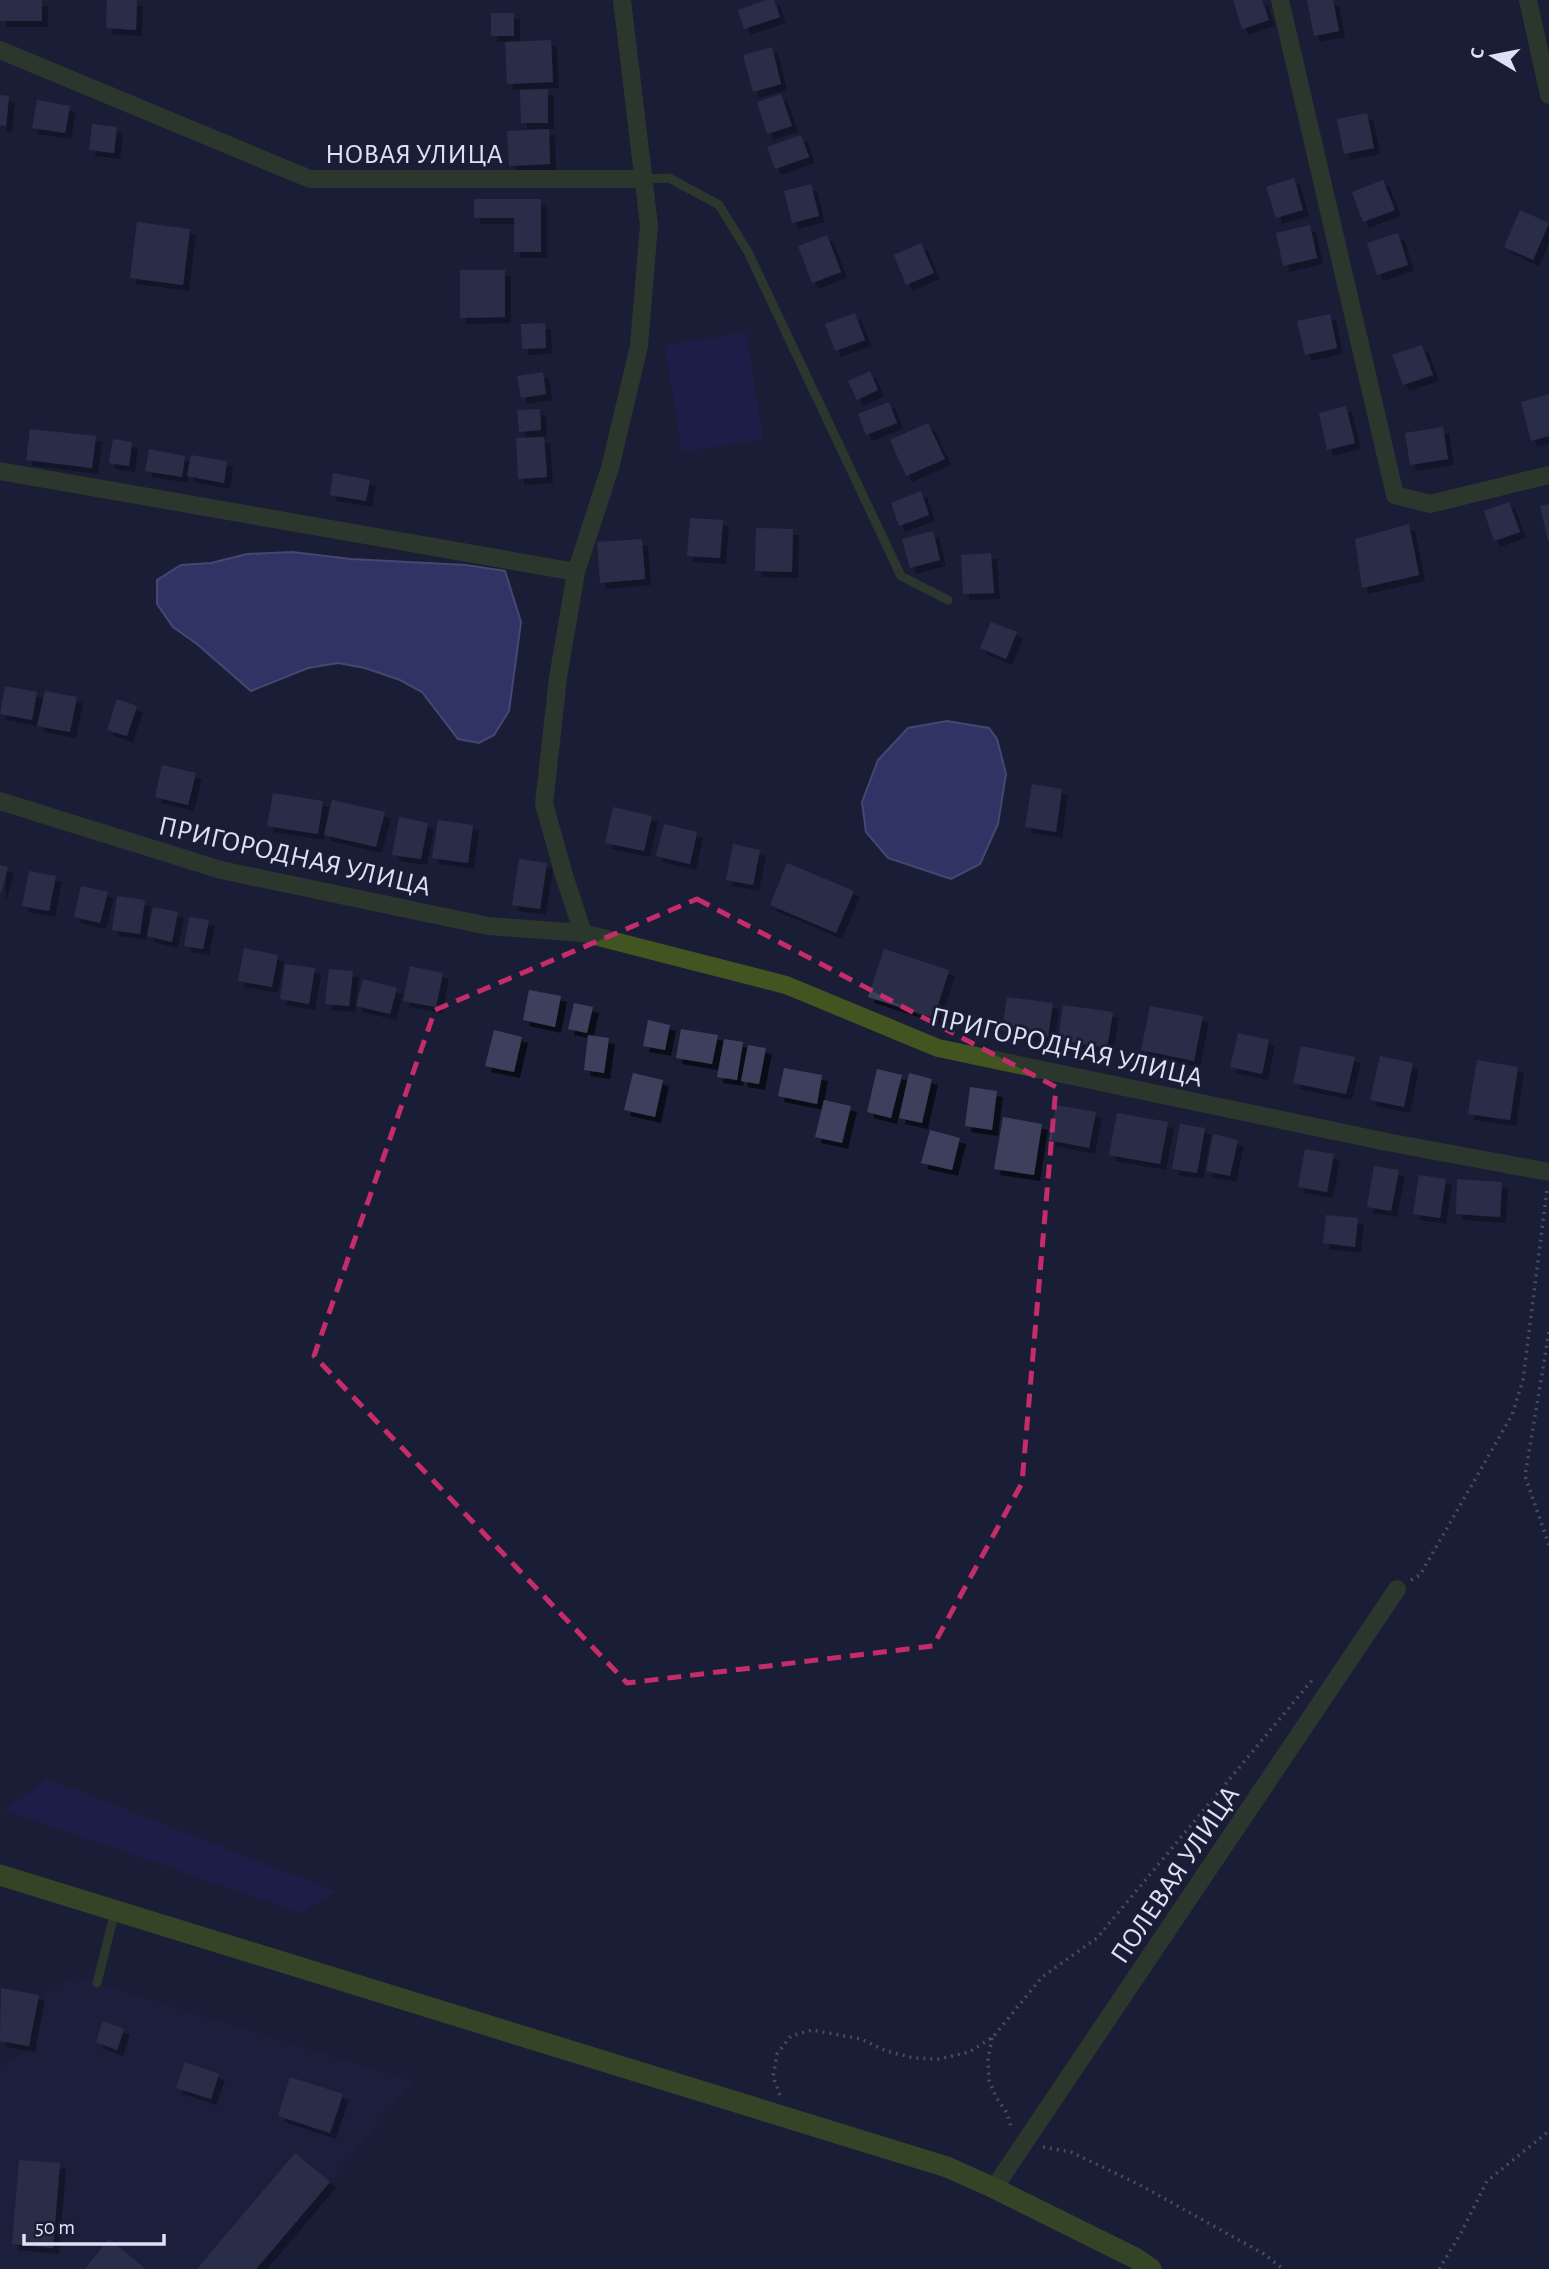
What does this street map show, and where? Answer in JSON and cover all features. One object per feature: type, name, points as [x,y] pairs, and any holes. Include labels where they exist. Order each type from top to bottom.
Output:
[{"type":"street","points":[[583,933],[544,804],[558,678],[576,572],[610,468],[639,346],[649,225],[622,0]]},
{"type":"street","points":[[1280,0],[1395,495],[1430,504],[1549,475]]},
{"type":"street","points":[[1528,0],[1549,96]]},
{"type":"street","name":"НОВАЯ УЛИЦА","points":[[0,50],[310,179],[644,179]]},
{"type":"street","points":[[0,471],[576,572]]},
{"type":"street","name":"ПРИГОРОДНАЯ УЛИЦА","points":[[0,801],[221,870],[488,926],[583,933],[786,985],[938,1048],[1387,1142],[1548,1180]]},
{"type":"street","name":"ПОЛЕВАЯ УЛИЦА","points":[[994,2188],[1397,1590]]},
{"type":"street","points":[[0,1875],[947,2167],[1135,2258],[1151,2269]]},
{"type":"lane","points":[[644,179],[669,178],[719,205],[748,252],[901,576],[948,600]]},
{"type":"lane","points":[[97,1983],[115,1911]]},
{"type":"path","points":[[1397,1590],[1420,1574],[1512,1415],[1523,1380],[1548,1180]]},
{"type":"path","points":[[1549,1332],[1525,1476],[1549,1545]]},
{"type":"path","points":[[788,2118],[773,2077],[777,2054],[791,2036],[811,2030],[861,2039],[887,2051],[914,2058],[939,2059],[969,2052],[993,2037],[1042,1977],[1097,1938],[1317,1674]]},
{"type":"path","points":[[993,2037],[988,2060],[989,2080],[1007,2113],[1013,2133]]},
{"type":"path","points":[[1439,2269],[1487,2181],[1549,2132]]},
{"type":"path","points":[[1044,2147],[1071,2152],[1140,2186],[1264,2254],[1283,2269]]},
{"type":"highlighted area","points":[[697,899],[1056,1087],[1022,1483],[933,1646],[627,1683],[314,1356],[435,1010]]},
{"type":"shaded area","points":[[746,332],[763,439],[682,452],[665,346]]},
{"type":"shaded area","points":[[292,552],[351,559],[466,565],[505,571],[521,622],[509,711],[494,735],[479,743],[458,739],[422,692],[400,680],[365,668],[338,663],[308,668],[251,691],[173,627],[157,604],[157,580],[181,565],[211,563],[247,554]]},
{"type":"shaded area","points":[[947,721],[989,728],[997,739],[1006,774],[998,824],[980,864],[951,879],[888,858],[866,832],[862,802],[878,760],[908,728]]},
{"type":"shaded area","points":[[48,1779],[334,1891],[302,1913],[4,1810]]},
{"type":"shaded area","points":[[73,1976],[413,2081],[258,2269],[0,2269],[0,2066],[31,2049],[42,1996]]},
{"type":"building","points":[[0,0],[42,0],[42,21],[0,21]]},
{"type":"building","points":[[107,0],[137,0],[136,30],[106,28]]},
{"type":"building","points":[[766,0],[774,0],[780,17],[744,29],[738,10]]},
{"type":"building","points":[[1233,0],[1262,0],[1269,20],[1242,29]]},
{"type":"building","points":[[1307,0],[1333,0],[1339,31],[1314,36]]},
{"type":"building","points":[[491,13],[514,13],[514,36],[491,36]]},
{"type":"building","points":[[551,40],[553,82],[507,84],[505,42]]},
{"type":"building","points":[[772,47],[781,84],[753,92],[743,55]]},
{"type":"building","points":[[548,89],[548,123],[521,123],[520,90]]},
{"type":"building","points":[[781,94],[792,126],[767,134],[757,102]]},
{"type":"building","points":[[0,95],[9,96],[6,126],[0,125]]},
{"type":"building","points":[[37,100],[70,106],[65,133],[32,128]]},
{"type":"building","points":[[1367,113],[1374,148],[1344,154],[1337,119]]},
{"type":"building","points":[[92,124],[117,127],[114,153],[89,150]]},
{"type":"building","points":[[549,129],[550,164],[509,166],[507,131]]},
{"type":"building","points":[[801,135],[809,157],[775,169],[767,147]]},
{"type":"building","points":[[1294,178],[1303,210],[1276,218],[1266,187]]},
{"type":"building","points":[[1383,180],[1395,210],[1363,222],[1352,192]]},
{"type":"building","points":[[811,184],[819,216],[792,223],[784,191]]},
{"type":"building","points":[[474,199],[541,199],[541,252],[514,252],[514,218],[474,218]]},
{"type":"building","points":[[1520,210],[1549,223],[1533,260],[1504,247]]},
{"type":"building","points":[[137,222],[190,229],[183,285],[130,278]]},
{"type":"building","points":[[1310,225],[1317,258],[1283,266],[1276,233]]},
{"type":"building","points":[[1398,233],[1408,265],[1377,275],[1367,243]]},
{"type":"building","points":[[827,235],[841,272],[812,283],[798,246]]},
{"type":"building","points":[[921,243],[934,273],[906,285],[894,255]]},
{"type":"building","points":[[460,270],[505,270],[505,317],[460,318]]},
{"type":"building","points":[[855,313],[865,340],[835,351],[825,324]]},
{"type":"building","points":[[1330,314],[1337,348],[1305,355],[1297,321]]},
{"type":"building","points":[[545,323],[546,348],[522,349],[521,324]]},
{"type":"building","points":[[1422,345],[1433,375],[1403,385],[1392,355]]},
{"type":"building","points":[[870,371],[878,390],[857,400],[848,381]]},
{"type":"building","points":[[543,372],[546,394],[521,398],[517,376]]},
{"type":"building","points":[[1549,394],[1549,436],[1531,441],[1521,402]]},
{"type":"building","points":[[889,402],[897,423],[866,435],[858,414]]},
{"type":"building","points":[[1346,406],[1355,443],[1327,450],[1319,413]]},
{"type":"building","points":[[540,409],[541,430],[519,432],[517,410]]},
{"type":"building","points":[[928,423],[945,459],[906,476],[890,440]]},
{"type":"building","points":[[1443,427],[1448,459],[1410,465],[1405,433]]},
{"type":"building","points":[[30,429],[96,436],[92,468],[26,460]]},
{"type":"building","points":[[544,437],[547,477],[518,479],[516,438]]},
{"type":"building","points":[[113,439],[132,442],[129,466],[109,463]]},
{"type":"building","points":[[149,449],[185,456],[182,477],[145,471]]},
{"type":"building","points":[[191,455],[227,461],[224,483],[187,476]]},
{"type":"building","points":[[333,473],[370,480],[366,501],[330,495]]},
{"type":"building","points":[[921,491],[929,515],[899,526],[891,503]]},
{"type":"building","points":[[1509,502],[1520,532],[1494,541],[1484,511]]},
{"type":"building","points":[[1549,504],[1549,540],[1548,541],[1540,506]]},
{"type":"building","points":[[690,518],[723,520],[720,558],[687,556]]},
{"type":"building","points":[[1409,524],[1419,575],[1362,588],[1355,539]]},
{"type":"building","points":[[756,528],[793,529],[792,572],[755,571]]},
{"type":"building","points":[[933,531],[940,560],[910,568],[902,539]]},
{"type":"building","points":[[642,539],[645,579],[600,583],[597,542]]},
{"type":"building","points":[[991,553],[994,593],[963,594],[961,555]]},
{"type":"building","points":[[991,622],[1017,632],[1006,659],[980,648]]},
{"type":"building","points":[[5,686],[37,692],[32,720],[0,714]]},
{"type":"building","points":[[45,691],[77,697],[70,732],[37,726]]},
{"type":"building","points":[[117,699],[137,706],[127,736],[107,730]]},
{"type":"building","points":[[162,765],[196,773],[188,805],[155,797]]},
{"type":"building","points":[[1032,784],[1062,789],[1056,832],[1025,827]]},
{"type":"building","points":[[273,793],[323,801],[318,834],[267,826]]},
{"type":"building","points":[[332,800],[385,812],[376,847],[324,835]]},
{"type":"building","points":[[613,807],[652,816],[644,851],[605,843]]},
{"type":"building","points":[[399,817],[428,823],[421,859],[392,855]]},
{"type":"building","points":[[438,820],[473,825],[468,863],[432,858]]},
{"type":"building","points":[[664,824],[697,832],[690,864],[656,856]]},
{"type":"building","points":[[733,844],[760,850],[753,885],[726,880]]},
{"type":"building","points":[[519,859],[547,863],[540,909],[512,905]]},
{"type":"building","points":[[787,863],[854,891],[836,933],[770,905]]},
{"type":"building","points":[[0,865],[8,867],[1,893],[0,893]]},
{"type":"building","points":[[29,871],[56,876],[49,911],[22,906]]},
{"type":"building","points":[[81,886],[108,892],[100,923],[74,917]]},
{"type":"building","points":[[117,896],[145,900],[140,934],[112,930]]},
{"type":"building","points":[[153,907],[178,912],[172,942],[147,936]]},
{"type":"building","points":[[189,917],[209,920],[203,949],[184,946]]},
{"type":"building","points":[[244,948],[278,955],[272,987],[238,981]]},
{"type":"building","points":[[884,949],[949,970],[934,1018],[868,997]]},
{"type":"building","points":[[285,964],[315,968],[309,1004],[280,999]]},
{"type":"building","points":[[410,966],[443,973],[436,1007],[403,1001]]},
{"type":"building","points":[[329,969],[353,971],[349,1006],[325,1004]]},
{"type":"building","points":[[363,979],[397,988],[390,1014],[356,1006]]},
{"type":"building","points":[[529,990],[561,996],[555,1027],[523,1020]]},
{"type":"building","points":[[1007,997],[1053,1003],[1048,1037],[1002,1030]]},
{"type":"building","points":[[574,1003],[593,1007],[587,1033],[568,1029]]},
{"type":"building","points":[[1063,1005],[1113,1012],[1107,1048],[1058,1040]]},
{"type":"building","points":[[1150,1006],[1203,1016],[1194,1061],[1141,1050]]},
{"type":"building","points":[[648,1020],[670,1025],[665,1050],[643,1046]]},
{"type":"building","points":[[681,1029],[718,1035],[712,1064],[676,1058]]},
{"type":"building","points":[[494,1030],[522,1037],[514,1072],[485,1066]]},
{"type":"building","points":[[1238,1033],[1269,1040],[1262,1074],[1230,1067]]},
{"type":"building","points":[[588,1035],[609,1038],[604,1073],[584,1070]]},
{"type":"building","points":[[724,1039],[743,1042],[737,1080],[717,1077]]},
{"type":"building","points":[[748,1045],[766,1048],[759,1084],[741,1081]]},
{"type":"building","points":[[1301,1046],[1355,1057],[1346,1094],[1293,1083]]},
{"type":"building","points":[[1380,1056],[1413,1063],[1404,1107],[1370,1100]]},
{"type":"building","points":[[1477,1060],[1518,1067],[1510,1120],[1468,1114]]},
{"type":"building","points":[[784,1068],[822,1075],[817,1104],[778,1096]]},
{"type":"building","points":[[877,1069],[902,1075],[891,1118],[867,1112]]},
{"type":"building","points":[[633,1073],[663,1080],[655,1117],[624,1110]]},
{"type":"building","points":[[909,1073],[932,1079],[922,1123],[899,1118]]},
{"type":"building","points":[[970,1087],[997,1091],[992,1130],[965,1126]]},
{"type":"building","points":[[824,1100],[851,1106],[842,1143],[815,1137]]},
{"type":"building","points":[[1056,1105],[1096,1112],[1089,1148],[1049,1140]]},
{"type":"building","points":[[1117,1113],[1168,1122],[1160,1164],[1109,1155]]},
{"type":"building","points":[[1003,1117],[1042,1124],[1034,1175],[994,1169]]},
{"type":"building","points":[[1180,1124],[1205,1128],[1197,1173],[1172,1169]]},
{"type":"building","points":[[930,1130],[960,1138],[952,1170],[921,1163]]},
{"type":"building","points":[[1213,1134],[1238,1140],[1230,1176],[1206,1171]]},
{"type":"building","points":[[1305,1149],[1334,1154],[1327,1192],[1298,1187]]},
{"type":"building","points":[[1374,1166],[1399,1170],[1391,1211],[1367,1207]]},
{"type":"building","points":[[1419,1175],[1446,1179],[1440,1218],[1413,1214]]},
{"type":"building","points":[[1457,1179],[1502,1182],[1500,1217],[1456,1214]]},
{"type":"building","points":[[1326,1215],[1358,1218],[1355,1247],[1323,1243]]},
{"type":"building","points":[[1,1988],[39,1995],[29,2046],[0,2041]]},
{"type":"building","points":[[103,2021],[124,2029],[117,2050],[96,2042]]},
{"type":"building","points":[[185,2062],[219,2074],[211,2099],[176,2088]]},
{"type":"building","points":[[290,2077],[343,2094],[330,2133],[278,2116]]},
{"type":"building","points":[[295,2153],[330,2182],[256,2269],[197,2269]]},
{"type":"building","points":[[19,2160],[60,2163],[53,2248],[12,2244]]},
{"type":"building","points":[[109,2239],[146,2269],[85,2269]]}]
